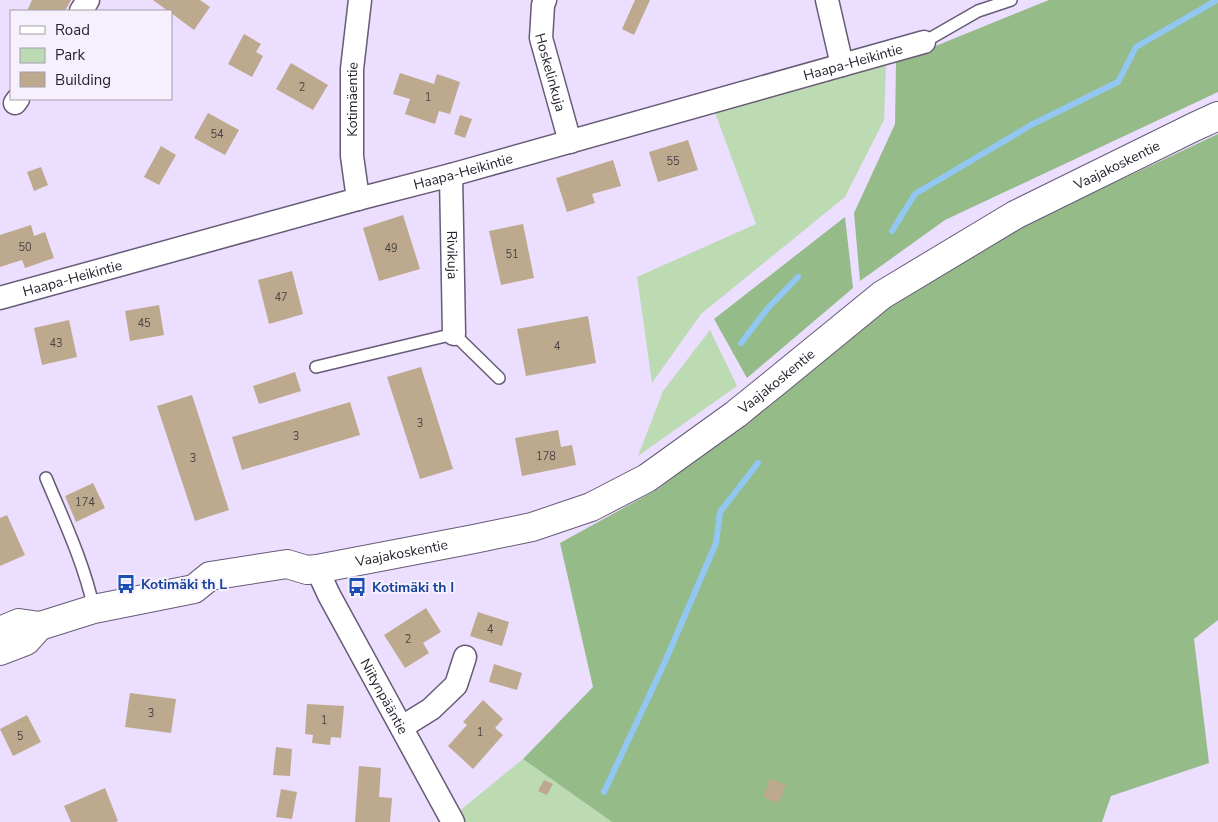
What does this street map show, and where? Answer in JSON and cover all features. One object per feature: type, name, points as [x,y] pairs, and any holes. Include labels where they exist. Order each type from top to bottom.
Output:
[{"type":"main road","name":"Vaajakoskentie","points":[[0,631],[18,623],[40,626],[94,609],[194,589],[214,595],[290,582],[312,569],[532,527],[591,507],[647,478],[702,438],[778,380],[882,295],[1015,215],[1218,116]]},
{"type":"main road","name":"Vaajakoskentie","points":[[0,651],[26,641],[40,626]]},
{"type":"street","name":"Kotimäentie","points":[[358,199],[352,156],[352,69],[360,0]]},
{"type":"street","name":"Hoskelinkuja","points":[[545,0],[541,38],[570,142]]},
{"type":"street","points":[[828,0],[842,65]]},
{"type":"street","name":"Haapa-Heikintie","points":[[0,298],[451,175],[924,42]]},
{"type":"street","name":"Rivikuja","points":[[451,175],[454,334]]},
{"type":"street","name":"Niitynpääntie","points":[[312,569],[329,595],[453,822]]},
{"type":"street","points":[[402,727],[431,709],[456,685],[465,657]]},
{"type":"lane","points":[[924,42],[978,11],[1011,0]]},
{"type":"lane","points":[[316,367],[454,334],[499,378]]},
{"type":"lane","points":[[46,478],[77,550],[94,609]]},
{"type":"green space","points":[[1049,0],[1218,0],[1218,92],[945,220],[860,281],[854,213],[895,124],[896,62]]},
{"type":"green space","points":[[886,64],[884,120],[845,197],[701,314],[652,383],[637,277],[756,224],[713,107]]},
{"type":"green space","points":[[1218,134],[1218,620],[1194,639],[1209,763],[1111,796],[1102,822],[612,822],[523,759],[593,687],[560,543],[658,489],[891,306],[1020,227]]},
{"type":"green space","points":[[845,217],[853,288],[747,378],[714,319]]},
{"type":"green space","points":[[710,330],[737,386],[638,456],[663,391]]},
{"type":"green space","points":[[523,759],[612,822],[455,822],[452,817]]},
{"type":"building","points":[[32,0],[71,0],[66,10],[27,10]]},
{"type":"building","points":[[153,0],[200,0],[210,7],[194,30],[172,14],[172,10],[167,10]]},
{"type":"building","points":[[635,0],[650,0],[634,35],[622,29]]},
{"type":"building","points":[[244,34],[261,44],[256,52],[263,56],[252,77],[228,64]]},
{"type":"building","points":[[291,63],[328,85],[313,110],[276,89]]},
{"type":"building","points":[[400,73],[434,84],[437,74],[460,82],[450,114],[439,111],[435,124],[405,114],[410,99],[393,94]]},
{"type":"building","points":[[208,113],[239,130],[225,155],[194,138]]},
{"type":"building","points":[[460,115],[472,119],[465,138],[454,134]]},
{"type":"building","points":[[688,140],[698,170],[658,182],[649,152]]},
{"type":"building","points":[[161,146],[176,155],[159,185],[144,177]]},
{"type":"building","points":[[613,160],[621,186],[592,194],[595,203],[567,212],[556,178]]},
{"type":"building","points":[[41,167],[48,185],[34,191],[27,172]]},
{"type":"building","points":[[403,215],[420,269],[379,281],[363,228]]},
{"type":"building","points":[[523,224],[534,278],[501,285],[489,231]]},
{"type":"building","points":[[31,225],[34,236],[45,232],[54,258],[25,268],[22,260],[0,267],[0,235]]},
{"type":"building","points":[[292,271],[303,314],[269,324],[258,280]]},
{"type":"building","points":[[159,305],[164,335],[130,341],[125,311]]},
{"type":"building","points":[[588,316],[596,363],[526,376],[517,329]]},
{"type":"building","points":[[69,320],[77,357],[42,365],[34,328]]},
{"type":"building","points":[[421,367],[453,469],[420,479],[387,377]]},
{"type":"building","points":[[295,372],[301,391],[259,404],[253,386]]},
{"type":"building","points":[[192,395],[229,510],[195,521],[157,406]]},
{"type":"building","points":[[350,402],[360,435],[242,470],[232,437]]},
{"type":"building","points":[[558,430],[561,447],[572,445],[576,465],[522,476],[515,438]]},
{"type":"building","points":[[93,483],[105,508],[76,522],[65,496]]},
{"type":"building","points":[[7,515],[25,555],[0,566],[0,518]]},
{"type":"building","points":[[426,608],[441,632],[423,643],[429,653],[405,668],[384,635]]},
{"type":"building","points":[[478,612],[509,622],[502,646],[470,636]]},
{"type":"building","points":[[494,664],[522,673],[517,690],[489,682]]},
{"type":"building","points":[[130,693],[176,699],[171,733],[125,727]]},
{"type":"building","points":[[483,700],[503,719],[495,728],[503,735],[473,769],[448,746],[467,725],[463,722]]},
{"type":"building","points":[[307,704],[344,706],[341,738],[331,737],[330,745],[312,743],[313,735],[305,734]]},
{"type":"building","points":[[27,715],[41,742],[13,756],[0,729]]},
{"type":"building","points":[[276,747],[292,749],[290,776],[273,775]]},
{"type":"building","points":[[359,766],[381,768],[379,797],[392,798],[390,822],[355,822]]},
{"type":"building","points":[[770,778],[786,785],[779,803],[763,797]]},
{"type":"building","points":[[544,780],[553,784],[547,795],[538,791]]},
{"type":"building","points":[[105,788],[118,821],[71,822],[64,806]]},
{"type":"building","points":[[281,789],[297,792],[292,819],[276,817]]},
{"type":"waterway","points":[[892,231],[915,194],[1031,125],[1118,82],[1136,47],[1217,0]]},
{"type":"waterway","points":[[741,343],[768,308],[798,277]]},
{"type":"waterway","points":[[604,792],[664,664],[716,543],[720,512],[758,463]]},
{"type":"place","name":"Kotimäki th L","points":[[126,584]]},
{"type":"place","name":"Kotimäki th I","points":[[357,587]]}]
